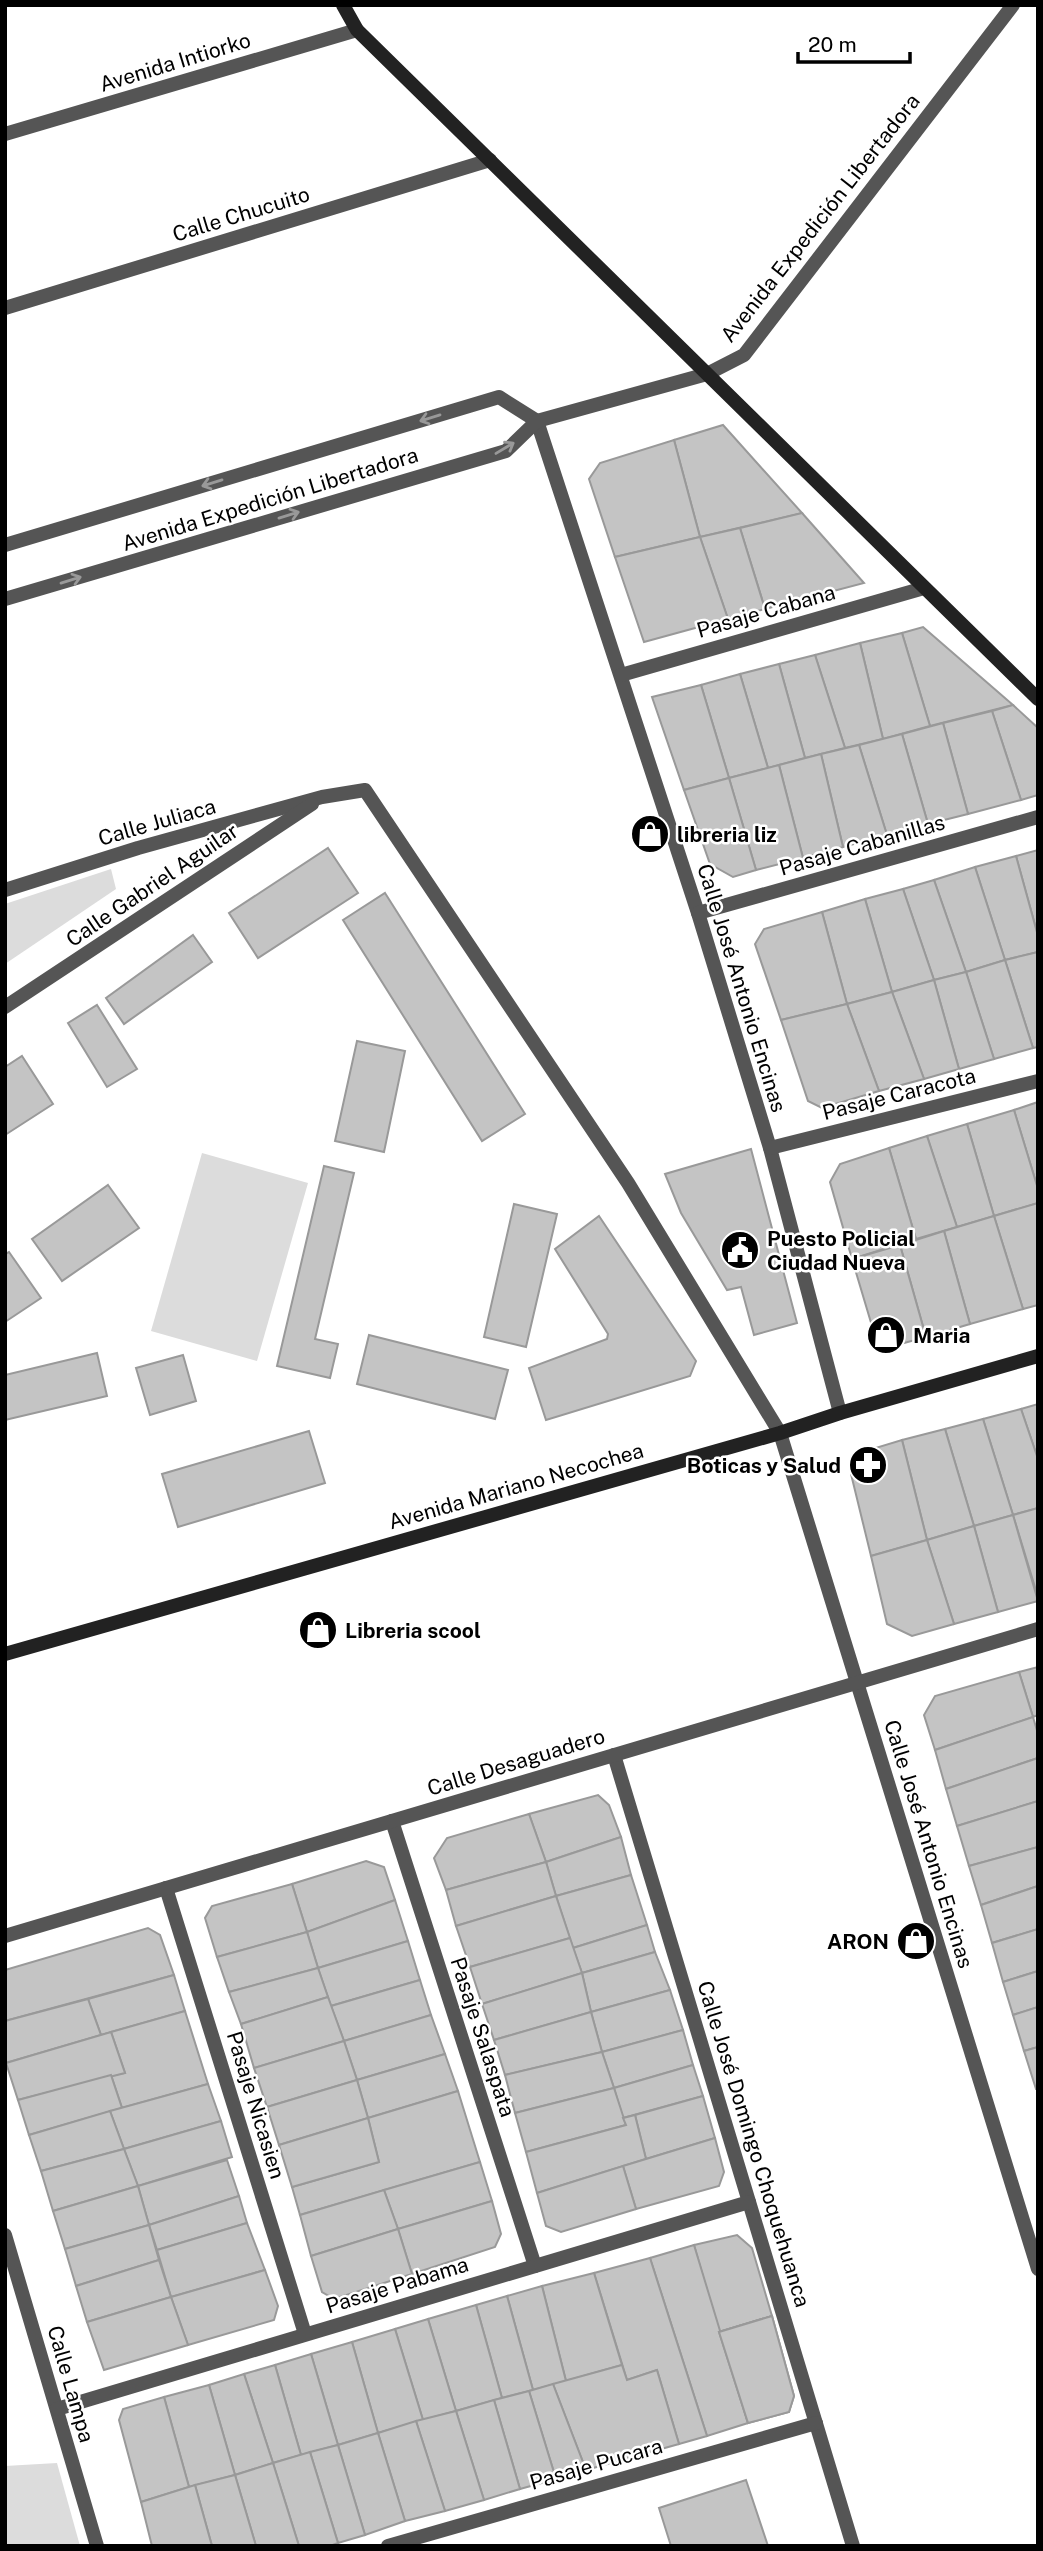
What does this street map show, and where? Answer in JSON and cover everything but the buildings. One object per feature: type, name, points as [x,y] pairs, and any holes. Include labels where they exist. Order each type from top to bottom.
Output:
[{"type":"main road","points":[[343,5],[357,30],[1038,699]]},
{"type":"main road","name":"Avenida Mariano Necochea","points":[[5,1654],[780,1433],[1038,1356]]},
{"type":"street","points":[[993,5],[1009,11]]},
{"type":"street","name":"Avenida Expedición Libertadora","points":[[5,599],[506,451],[537,421],[707,374],[744,355],[1009,11]]},
{"type":"street","name":"Avenida Intiorko","points":[[5,134],[357,30]]},
{"type":"street","name":"Calle Chucuito","points":[[5,307],[490,160]]},
{"type":"street","name":"Avenida Expedición Libertadora","points":[[5,545],[499,397],[537,421]]},
{"type":"street","name":"Calle José Antonio Encinas","points":[[537,421],[698,913],[769,1148],[840,1413]]},
{"type":"street","name":"Pasaje Cabana","points":[[621,676],[924,588]]},
{"type":"street","name":"Calle Juliaca","points":[[5,890],[138,848],[322,797],[365,790],[628,1183],[780,1433]]},
{"type":"street","name":"Calle Gabriel Aguilar","points":[[5,1007],[322,797]]},
{"type":"street","name":"Pasaje Cabanillas","points":[[698,913],[1038,817]]},
{"type":"street","name":"Pasaje Caracota","points":[[769,1148],[1038,1081]]},
{"type":"street","name":"Calle José Antonio Encinas","points":[[780,1433],[1038,2269]]},
{"type":"street","name":"Calle Desaguadero","points":[[5,1936],[1038,1629]]},
{"type":"street","name":"Calle José Domingo Choquehuanca","points":[[614,1755],[853,2546]]},
{"type":"street","name":"Pasaje Salaspata","points":[[392,1821],[535,2266]]},
{"type":"street","name":"Pasaje Nicasien","points":[[166,1888],[305,2334]]},
{"type":"street","name":"Pasaje Pabama","points":[[57,2409],[749,2202]]},
{"type":"street","name":"Calle Lampa","points":[[5,2235],[97,2546]]},
{"type":"street","name":"Pasaje Pucara","points":[[388,2546],[816,2423]]},
{"type":"shaded area","points":[[111,869],[116,889],[5,964],[5,904]]},
{"type":"shaded area","points":[[202,1153],[308,1183],[257,1361],[151,1331]]},
{"type":"shaded area","points":[[57,2463],[80,2546],[5,2546],[5,2466]]},
{"type":"place","name":"libreria liz","points":[[650,834]]},
{"type":"place","name":"Puesto Policial Ciudad Nueva","points":[[740,1250]]},
{"type":"place","name":"Maria","points":[[886,1335]]},
{"type":"place","name":"Boticas y Salud","points":[[868,1465]]},
{"type":"place","name":"Libreria scool","points":[[318,1630]]},
{"type":"place","name":"ARON","points":[[916,1941]]}]
